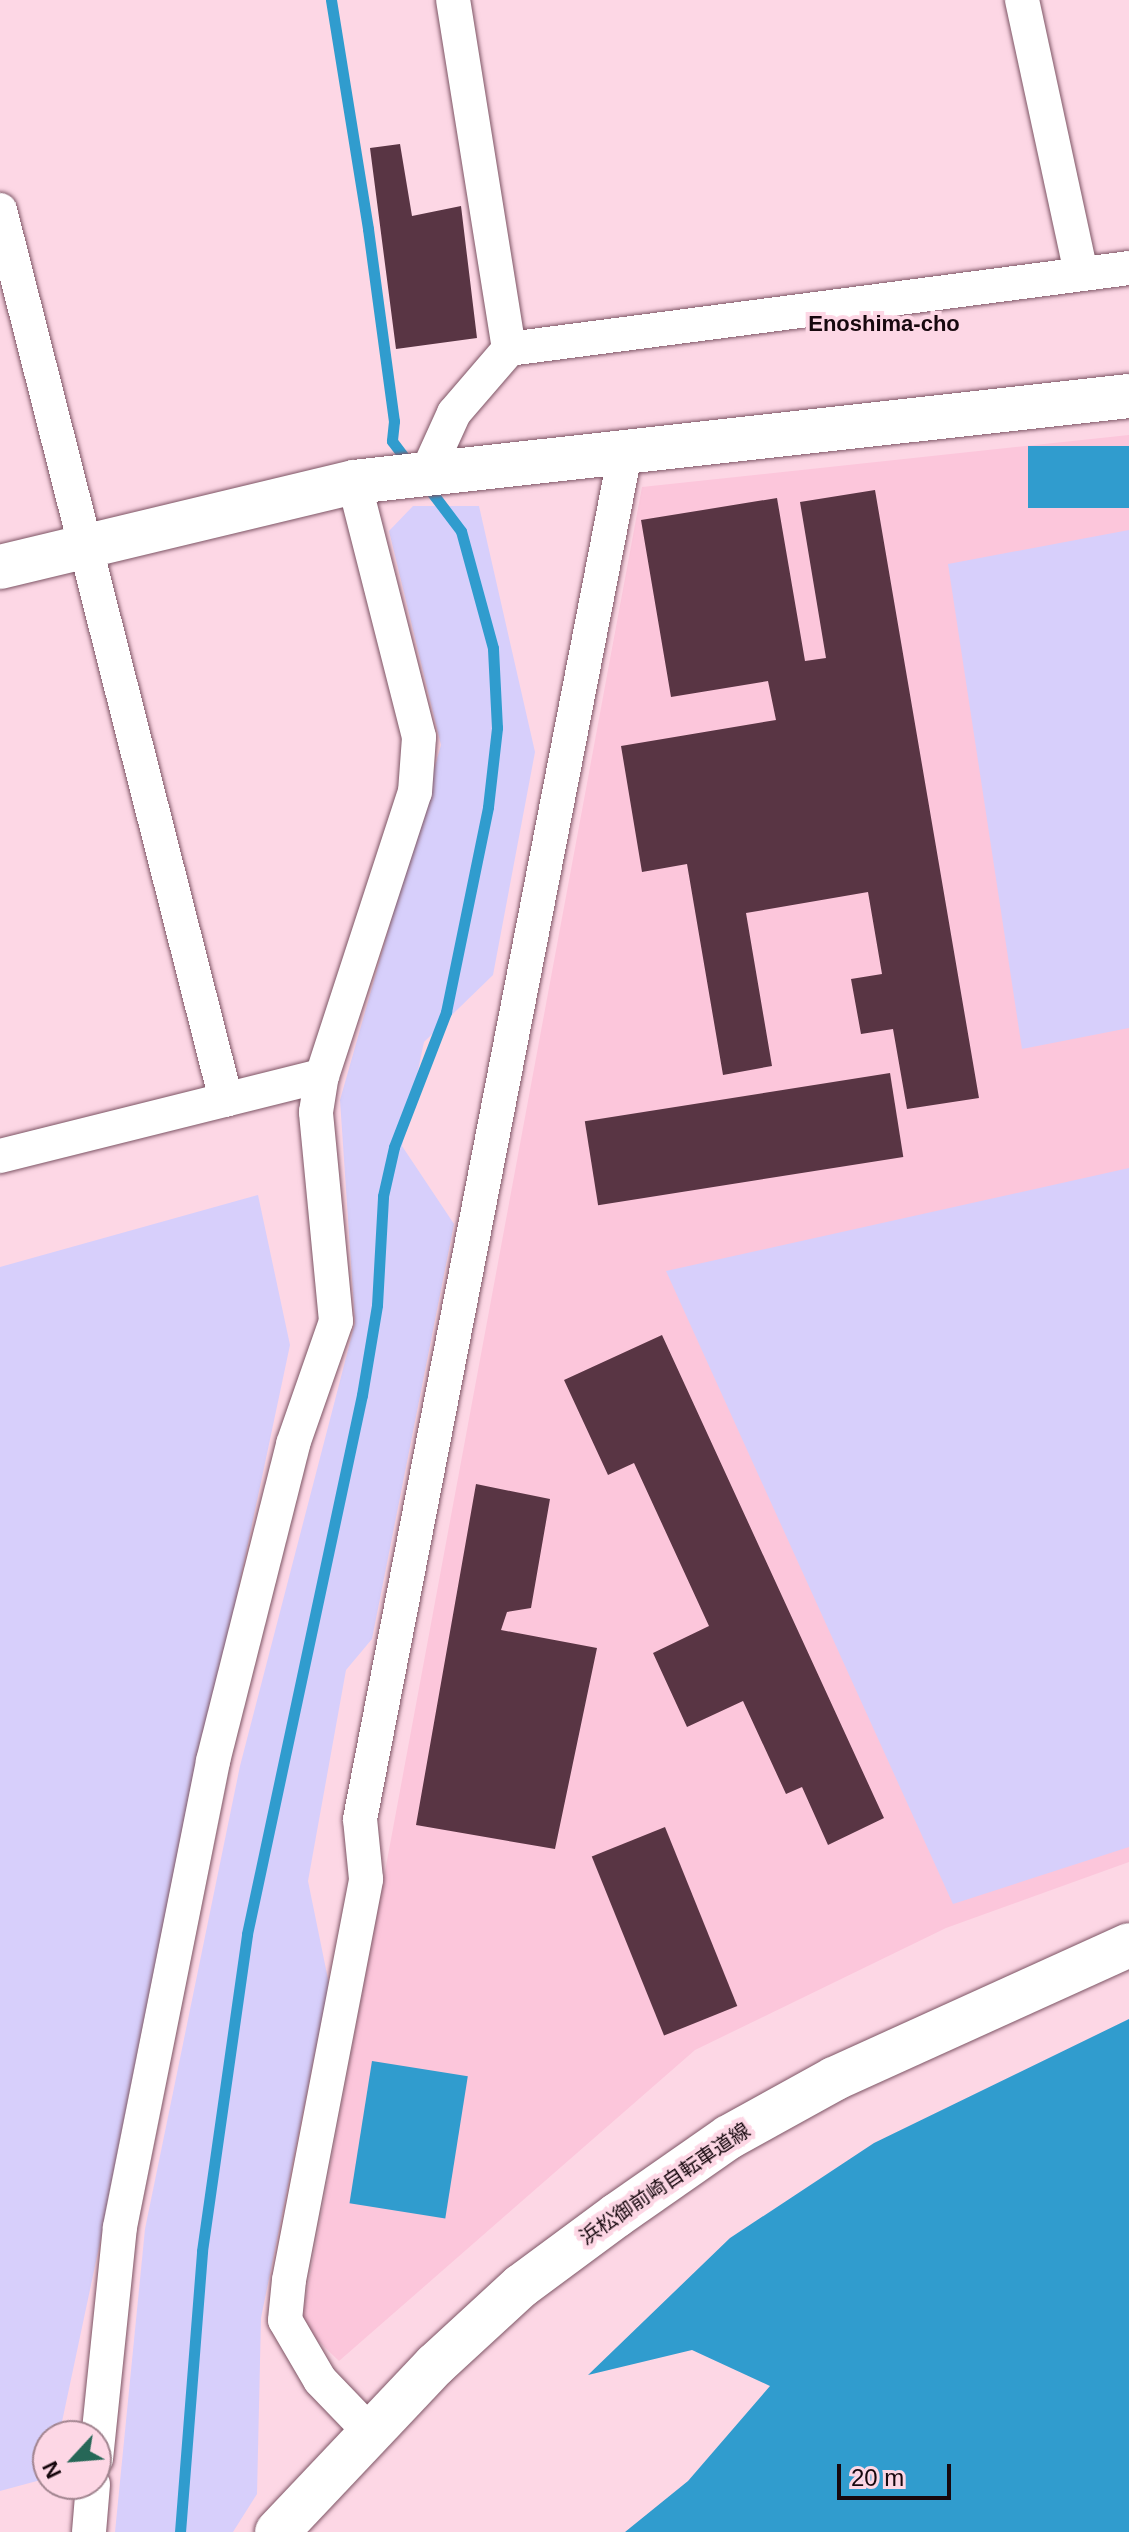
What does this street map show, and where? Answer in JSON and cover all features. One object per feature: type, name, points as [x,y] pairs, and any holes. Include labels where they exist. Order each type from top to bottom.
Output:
[{"type":"street","points":[[453,0],[509,349]]},
{"type":"street","points":[[1022,0],[1081,273]]},
{"type":"street","points":[[0,210],[226,1100]]},
{"type":"street","points":[[425,477],[454,413],[509,349],[1129,268]]},
{"type":"street","points":[[0,567],[354,482],[425,477],[1129,396]]},
{"type":"street","points":[[370,2432],[320,2380],[285,2320],[289,2280],[366,1879],[360,1819],[625,453]]},
{"type":"street","points":[[100,2420],[120,2227],[210,1776],[293,1444],[336,1321],[316,1112],[322,1076],[415,792],[419,737],[354,482]]},
{"type":"street","points":[[0,1156],[322,1076]]},
{"type":"street","name":"浜松御前崎自転車道線","points":[[277,2532],[370,2432],[521,2286],[729,2137],[915,2039],[1129,1945]]},
{"type":"street","points":[[89,2532],[92,2500]]},
{"type":"shaded area","points":[[1129,435],[1129,1862],[946,1928],[695,2050],[339,2361],[301,2324],[642,487]]},
{"type":"shaded area","points":[[413,506],[479,506],[535,752],[493,975],[424,1042],[402,1146],[454,1224],[372,1639],[346,1670],[308,1881],[329,1984],[261,2318],[257,2494],[233,2532],[115,2532],[145,2229],[240,1766],[355,1323],[340,1100],[441,745],[389,531]]},
{"type":"shaded area","points":[[1129,530],[1129,1028],[1022,1049],[948,564]]},
{"type":"shaded area","points":[[1129,1168],[1129,1847],[953,1904],[666,1271]]},
{"type":"shaded area","points":[[258,1195],[290,1345],[62,2420],[32,2420],[32,2482],[0,2491],[0,1267]]},
{"type":"water","points":[[1028,446],[1129,446],[1129,508],[1028,508]]},
{"type":"water","points":[[1129,2019],[1129,2532],[625,2532],[688,2481],[770,2386],[692,2350],[588,2375],[730,2238],[874,2143]]},
{"type":"water","points":[[372,2061],[468,2076],[445,2218],[349,2203]]},
{"type":"building","points":[[400,144],[412,216],[461,206],[477,338],[396,349],[370,148]]},
{"type":"building","points":[[875,490],[979,1098],[907,1109],[893,1029],[861,1034],[851,979],[882,974],[868,892],[746,913],[772,1066],[723,1075],[687,864],[642,872],[621,746],[776,720],[768,681],[671,697],[641,520],[777,498],[805,661],[826,658],[800,502]]},
{"type":"building","points":[[890,1073],[903,1157],[598,1205],[585,1121]]},
{"type":"building","points":[[662,1335],[884,1818],[828,1845],[802,1787],[786,1794],[743,1701],[687,1727],[653,1653],[709,1626],[634,1463],[608,1475],[564,1380]]},
{"type":"building","points":[[476,1484],[550,1499],[531,1608],[507,1612],[501,1630],[597,1648],[555,1849],[416,1825]]},
{"type":"building","points":[[665,1827],[737,2006],[664,2036],[592,1857]]},
{"type":"waterway","points":[[331,0],[368,229],[394,421],[392,441],[411,466]]},
{"type":"waterway","points":[[180,2532],[202,2251],[247,1934],[362,1395],[377,1305],[383,1196],[394,1147],[446,1012],[488,807],[497,728],[493,648],[461,531],[427,486]]},
{"type":"district","name":"Enoshima-cho","points":[[884,324]]}]
